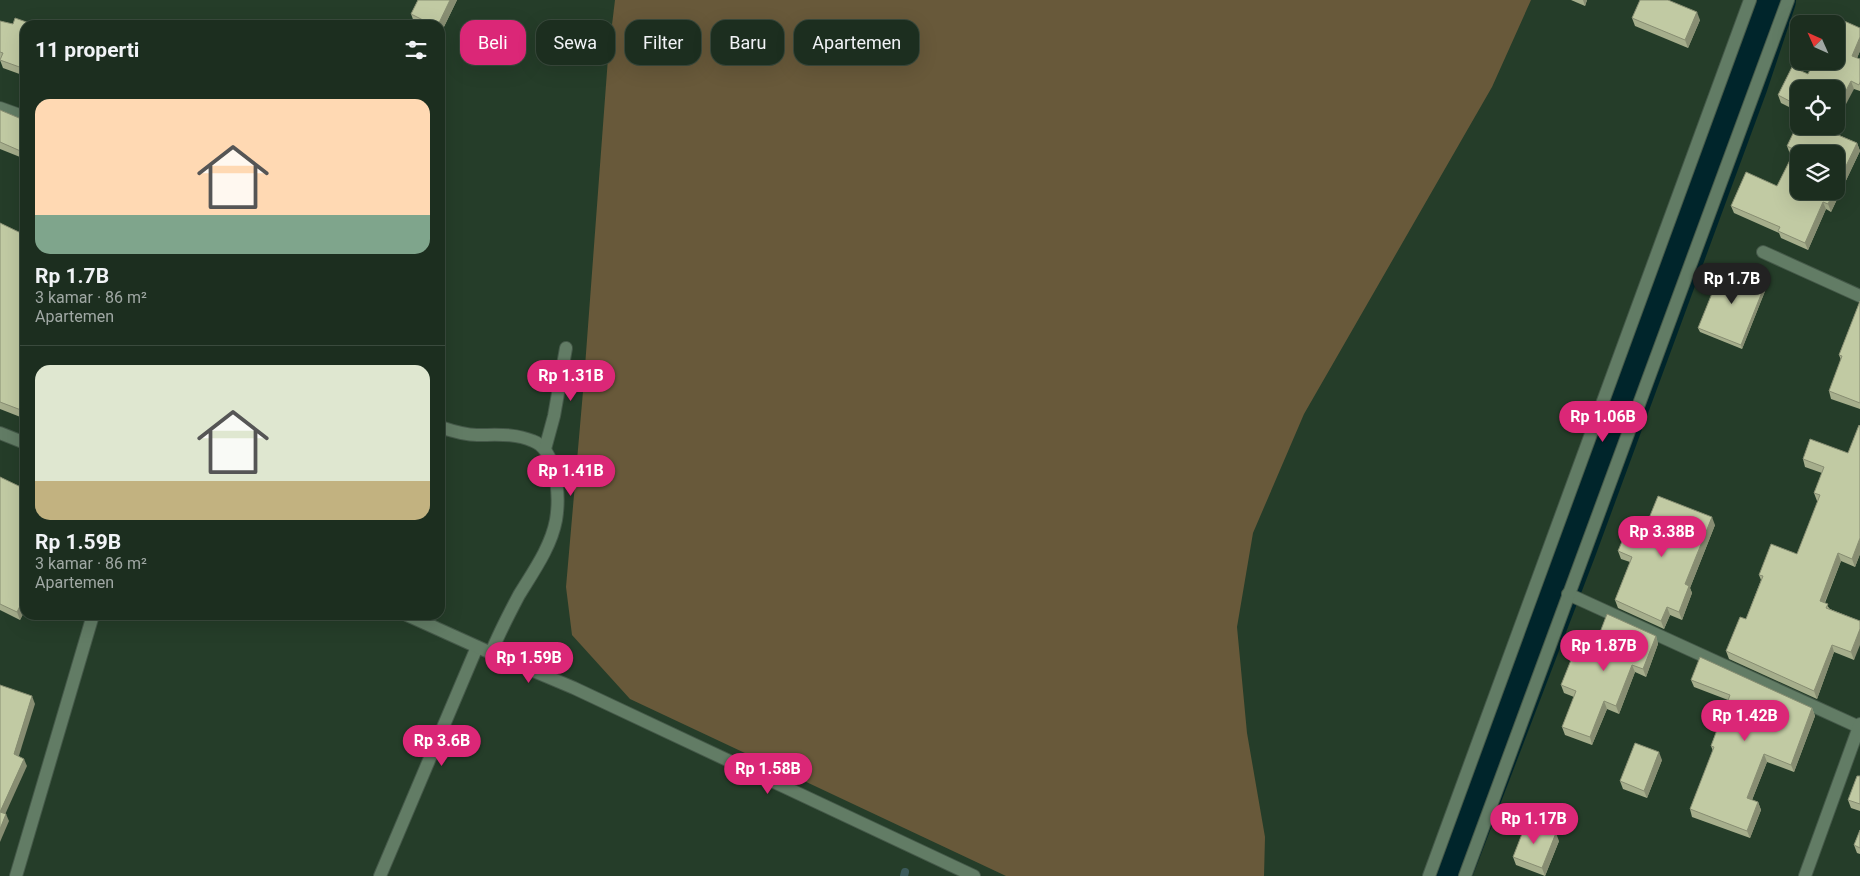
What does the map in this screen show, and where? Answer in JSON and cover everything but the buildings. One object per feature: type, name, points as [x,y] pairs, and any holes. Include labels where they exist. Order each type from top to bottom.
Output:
[{"type":"street","points":[[1429,876],[1750,0]]},
{"type":"street","points":[[1465,876],[1788,0]]},
{"type":"street","points":[[0,108],[20,115]]},
{"type":"street","points":[[1763,252],[1860,296]]},
{"type":"street","points":[[545,449],[554,416],[566,348]]},
{"type":"street","points":[[445,428],[476,435],[508,434],[535,441],[545,449],[556,478],[558,501],[556,522],[544,552],[497,638],[493,654]]},
{"type":"street","points":[[0,432],[20,441]]},
{"type":"street","points":[[1568,594],[1859,726],[1805,876]]},
{"type":"street","points":[[16,876],[92,620]]},
{"type":"street","points":[[418,620],[574,688],[974,876]]},
{"type":"street","points":[[380,876],[478,647]]},
{"type":"shaded area","points":[[615,0],[1531,0],[1492,87],[1304,414],[1253,533],[1237,627],[1247,733],[1265,837],[1264,876],[1006,876],[630,699],[572,635],[566,587],[584,380],[607,65],[615,65],[615,20],[613,20]]},
{"type":"waterway","points":[[1448,876],[1573,550],[1745,84],[1773,0]]},
{"type":"waterway","points":[[904,876],[905,872]]}]
